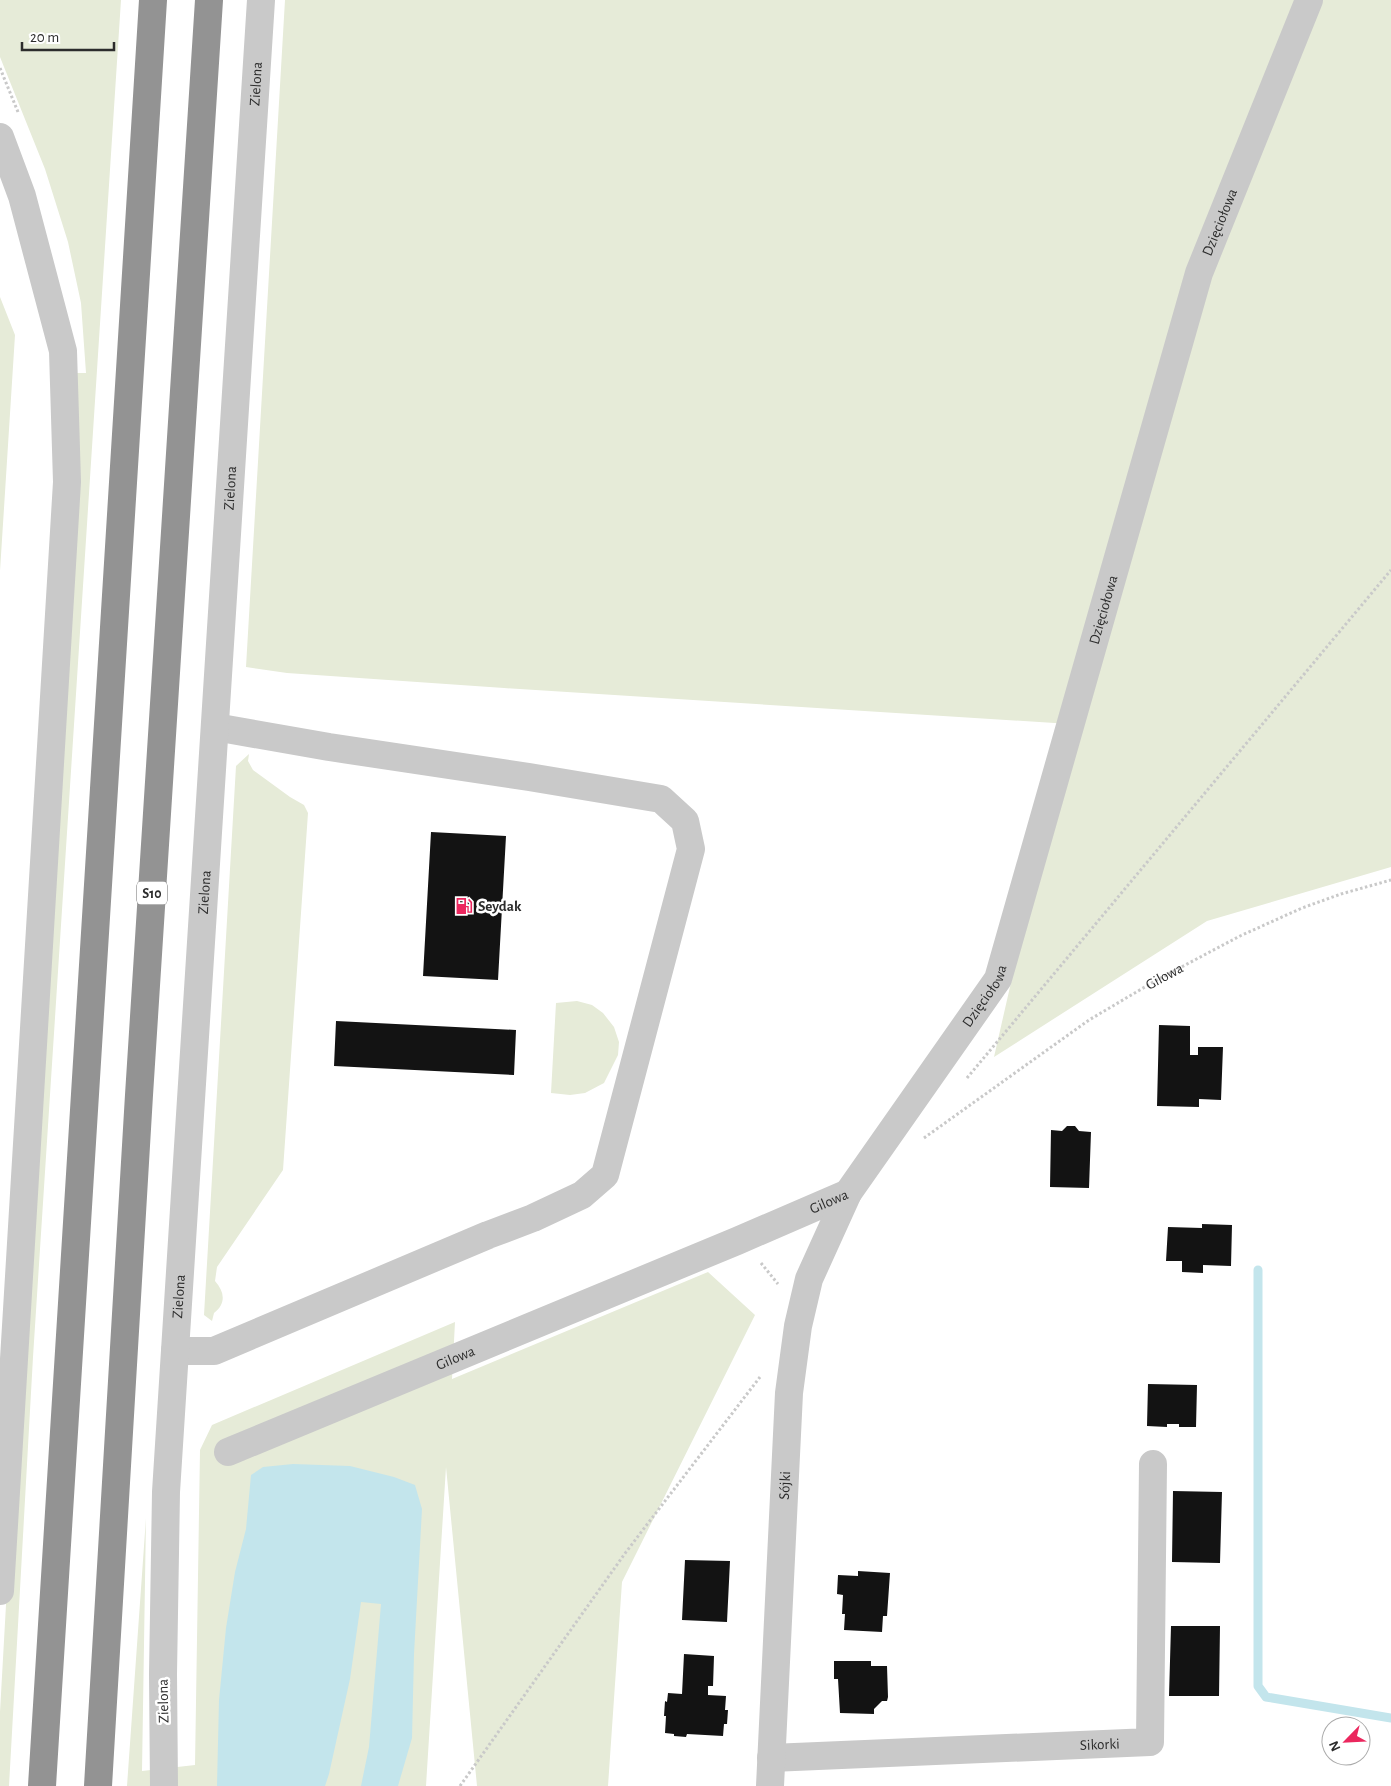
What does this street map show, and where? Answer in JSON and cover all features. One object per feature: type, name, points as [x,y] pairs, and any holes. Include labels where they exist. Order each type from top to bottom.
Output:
[{"type":"highway","points":[[42,1786],[153,0]]},
{"type":"highway","name":"S10","points":[[98,1786],[137,1124],[209,0]]},
{"type":"street","name":"Zielona","points":[[164,1786],[162,1674],[166,1511],[261,0]]},
{"type":"street","name":"Dzięciołowa","points":[[848,1193],[998,979],[1199,273],[1309,0]]},
{"type":"street","points":[[0,136],[22,196],[63,351],[67,482],[10,1268],[1,1574]]},
{"type":"street","points":[[175,1351],[214,1351],[488,1234],[533,1218],[582,1195],[606,1175],[692,849],[685,821],[661,799],[520,775],[329,747],[215,726]]},
{"type":"street","name":"Gilowa","points":[[228,1452],[737,1241],[848,1193]]},
{"type":"street","name":"Sójki","points":[[770,1786],[789,1393],[798,1326],[809,1279],[848,1193]]},
{"type":"street","name":"Sikorki","points":[[771,1758],[1150,1742],[1153,1464]]},
{"type":"path","points":[[965,1082],[1391,570]]},
{"type":"path","name":"Gilowa","points":[[923,1139],[1090,1020],[1156,981],[1240,936],[1302,908],[1341,894],[1391,880]]},
{"type":"path","points":[[737,1241],[758,1259],[777,1281],[798,1326]]},
{"type":"path","points":[[460,1786],[626,1552],[763,1373]]},
{"type":"green space","points":[[0,0],[121,0],[33,1357],[9,1786],[0,1786],[0,1712],[75,373],[86,373],[81,303],[68,242],[45,169],[0,57]]},
{"type":"green space","points":[[285,0],[1391,0],[1391,867],[1207,921],[994,1057],[1070,724],[287,673],[246,667]]},
{"type":"green space","points":[[0,297],[15,335],[0,571]]},
{"type":"green space","points":[[249,754],[248,761],[253,770],[304,805],[308,813],[283,1170],[217,1267],[215,1281],[221,1289],[223,1298],[221,1306],[214,1313],[212,1321],[204,1315],[236,766]]},
{"type":"green space","points":[[577,1001],[592,1005],[603,1013],[614,1027],[619,1042],[618,1055],[604,1083],[585,1093],[570,1095],[551,1093],[556,1003]]},
{"type":"green space","points":[[708,1272],[755,1315],[622,1582],[608,1786],[477,1786],[446,1467],[426,1786],[127,1786],[146,1518],[142,1771],[195,1765],[200,1450],[212,1425],[455,1322],[452,1379]]},
{"type":"water","points":[[293,1464],[350,1466],[394,1477],[415,1485],[422,1509],[414,1654],[412,1738],[398,1786],[361,1786],[369,1747],[381,1604],[361,1602],[350,1679],[325,1786],[217,1786],[219,1700],[226,1628],[235,1572],[246,1529],[251,1475],[263,1467]]},
{"type":"building","name":"Seydak","points":[[431,832],[506,836],[498,980],[423,976]]},
{"type":"building","points":[[336,1021],[516,1030],[514,1075],[334,1066]]},
{"type":"building","points":[[1159,1025],[1190,1026],[1190,1055],[1198,1055],[1198,1047],[1223,1047],[1221,1100],[1199,1099],[1199,1107],[1157,1106]]},
{"type":"building","points":[[1067,1126],[1075,1126],[1079,1131],[1091,1132],[1089,1188],[1050,1187],[1051,1130],[1062,1131]]},
{"type":"building","points":[[1202,1224],[1232,1225],[1231,1266],[1203,1265],[1203,1273],[1182,1272],[1182,1261],[1166,1261],[1168,1227],[1202,1228]]},
{"type":"building","points":[[1148,1384],[1197,1385],[1196,1427],[1179,1427],[1179,1424],[1167,1424],[1167,1427],[1147,1426]]},
{"type":"building","points":[[1173,1491],[1222,1492],[1220,1563],[1172,1562]]},
{"type":"building","points":[[685,1560],[730,1561],[727,1622],[682,1620]]},
{"type":"building","points":[[858,1571],[890,1573],[887,1616],[883,1616],[882,1632],[844,1630],[845,1614],[842,1614],[843,1595],[837,1594],[838,1575],[858,1576]]},
{"type":"building","points":[[1171,1626],[1220,1626],[1219,1696],[1169,1696]]},
{"type":"building","points":[[684,1654],[714,1656],[713,1686],[708,1686],[708,1695],[726,1696],[727,1724],[724,1724],[723,1736],[687,1734],[686,1737],[665,1733],[665,1701],[667,1702],[668,1693],[682,1694]]},
{"type":"building","points":[[834,1661],[871,1661],[871,1666],[887,1666],[887,1701],[882,1701],[874,1709],[874,1714],[840,1713],[838,1679],[834,1679]]},
{"type":"waterway","points":[[1258,1270],[1258,1686],[1266,1697],[1391,1718]]},
{"type":"place","name":"Seydak","points":[[464,906]]}]
